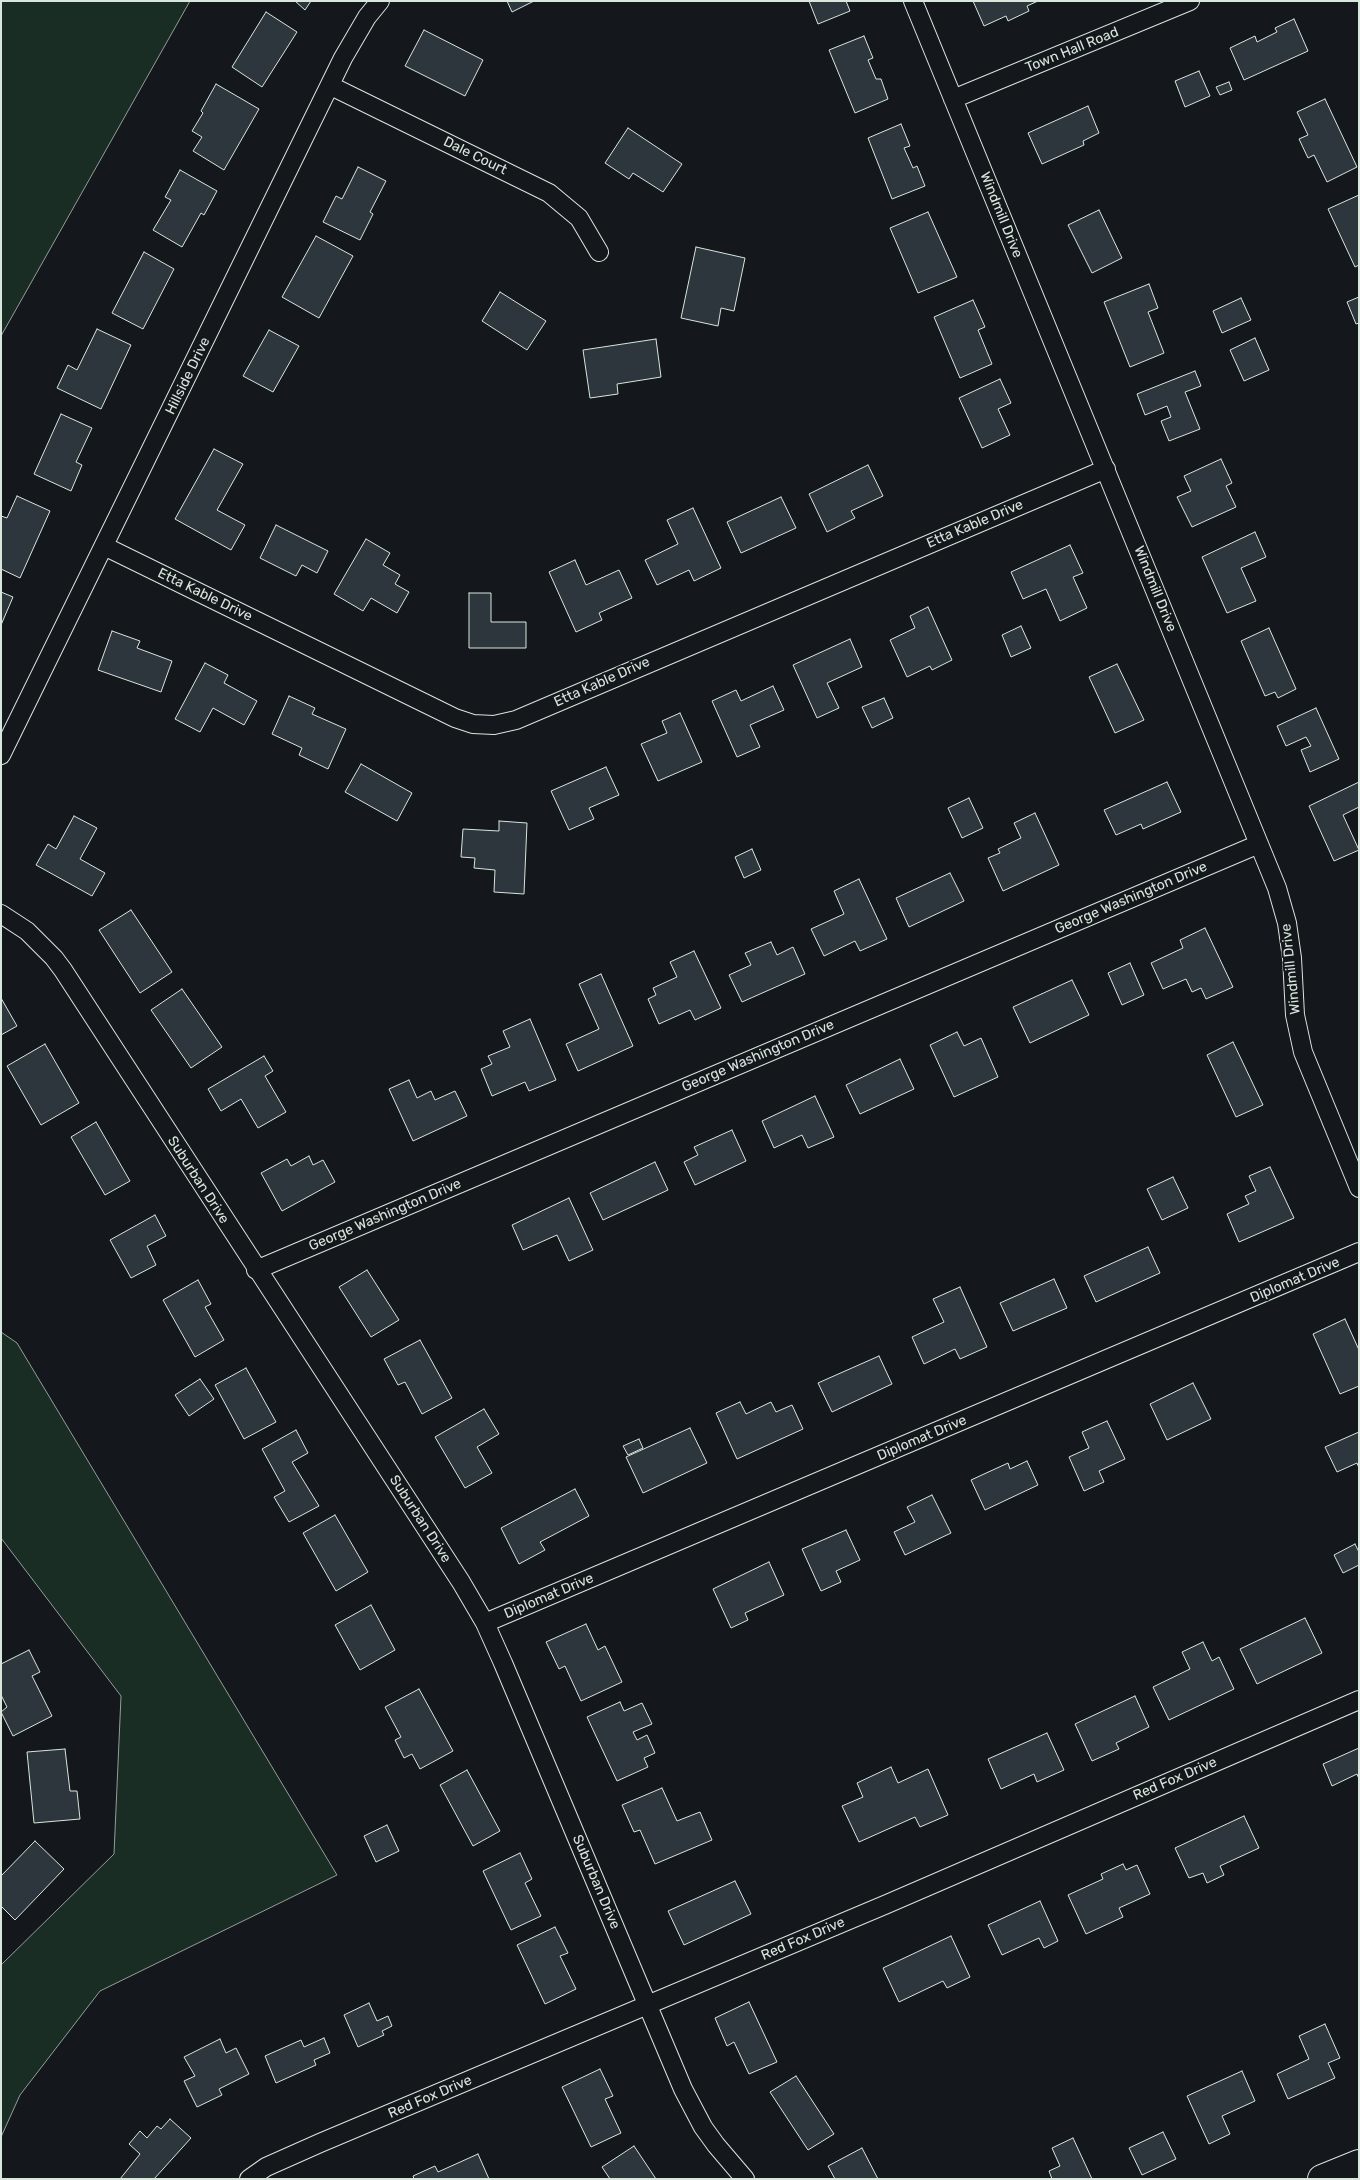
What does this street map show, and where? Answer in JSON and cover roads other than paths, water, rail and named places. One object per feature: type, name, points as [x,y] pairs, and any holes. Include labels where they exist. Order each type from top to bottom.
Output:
[{"type":"main road","points":[[1322,2179],[1359,2164]]},
{"type":"street","name":"Hillside Drive","points":[[1,755],[331,86],[343,58],[367,17],[380,1]]},
{"type":"street","name":"Windmill Drive","points":[[913,1],[1277,888],[1287,923],[1292,958],[1295,1015],[1303,1052],[1359,1188]]},
{"type":"street","name":"Town Hall Road","points":[[953,100],[1190,1]]},
{"type":"street","name":"Dale Court","points":[[331,86],[549,193],[579,218],[599,252]]},
{"type":"street","name":"Etta Kable Drive","points":[[104,546],[455,718],[473,724],[494,725],[516,720],[1106,468]]},
{"type":"street","name":"George Washington Drive","points":[[256,1270],[1260,844]]},
{"type":"street","name":"Suburban Drive","points":[[1,914],[27,931],[54,958],[63,970],[256,1270],[461,1582],[485,1623],[683,2089],[703,2127],[745,2179]]},
{"type":"street","name":"Diplomat Drive","points":[[485,1623],[1359,1252]]},
{"type":"street","name":"Red Fox Drive","points":[[249,2179],[266,2167],[320,2143],[887,1904],[1359,1700]]}]
